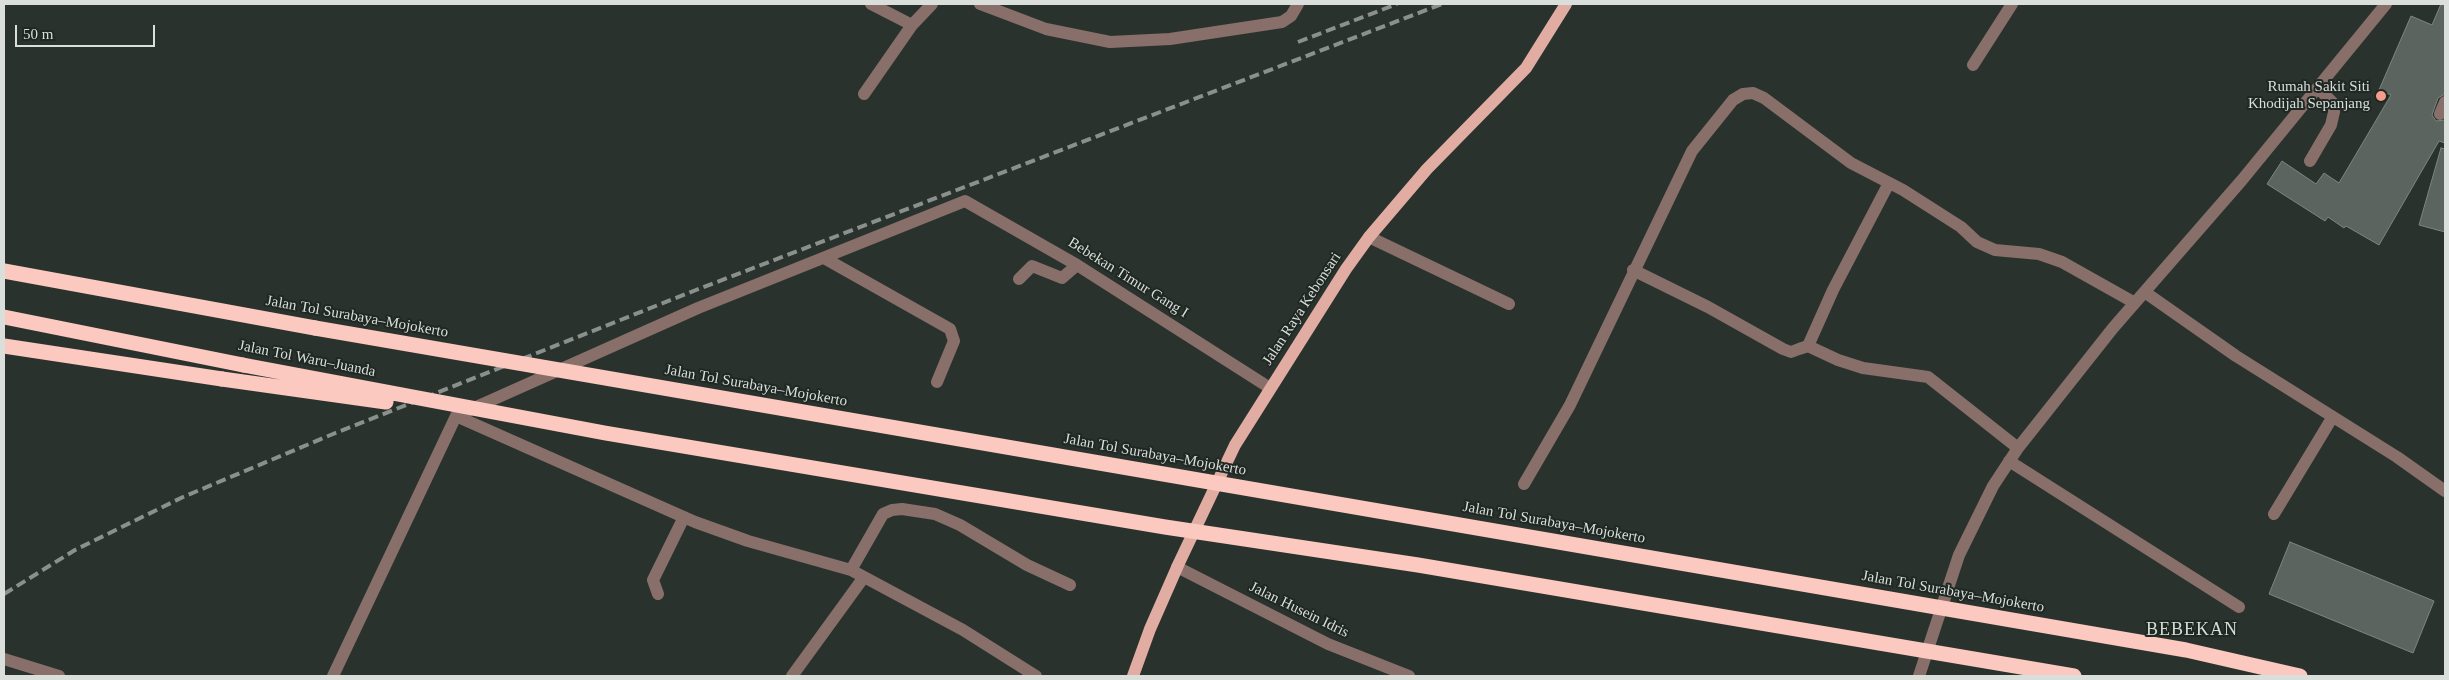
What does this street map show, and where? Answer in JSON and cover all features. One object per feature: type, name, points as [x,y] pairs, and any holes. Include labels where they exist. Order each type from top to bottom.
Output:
[{"type":"highway","points":[[4,266],[50,281]]},
{"type":"highway","name":"Jalan Tol Surabaya–Mojokerto","points":[[4,271],[50,281],[314,328],[2186,650],[2300,676]]},
{"type":"highway","name":"Jalan Tol Waru–Juanda","points":[[4,317],[243,365],[605,433]]},
{"type":"highway","points":[[4,346],[605,433],[1165,527],[1418,565],[2074,676]]},
{"type":"main road","name":"Jalan Raya Kebonsari","points":[[1133,676],[1150,629],[1177,567],[1235,445],[1346,269],[1369,236],[1427,169],[1526,68],[1566,4]]},
{"type":"street","points":[[870,4],[912,25]]},
{"type":"street","points":[[864,94],[912,25],[932,4]]},
{"type":"street","points":[[980,4],[1046,29],[1110,42],[1170,39],[1282,22],[1291,16],[1298,4]]},
{"type":"street","points":[[1973,65],[2012,4]]},
{"type":"street","points":[[1919,676],[1959,555],[1993,486],[2018,448],[2135,303],[2146,293],[2386,4]]},
{"type":"street","points":[[2310,162],[2331,125],[2334,112],[2332,103],[2318,88]]},
{"type":"street","points":[[1524,484],[1570,405],[1633,270],[1692,151],[1733,100],[1743,94],[1754,93],[1764,98],[1851,163],[1889,183],[1961,227],[1977,242],[1995,250],[2038,254],[2062,262],[2135,303]]},
{"type":"street","points":[[1808,346],[1833,290],[1889,183]]},
{"type":"street","name":"Bebekan Timur Gang I","points":[[824,258],[965,201],[1077,265],[1270,388]]},
{"type":"street","points":[[1369,236],[1509,304]]},
{"type":"street","points":[[333,676],[456,416],[698,308],[824,258],[950,329],[954,341],[937,382]]},
{"type":"street","points":[[1019,279],[1032,266],[1062,278],[1077,265]]},
{"type":"street","points":[[1633,270],[1708,307],[1791,352],[1808,346],[1838,360],[1863,368],[1928,377],[2018,448]]},
{"type":"street","points":[[2146,293],[2236,356],[2332,418],[2397,457],[2445,491]]},
{"type":"street","points":[[456,416],[684,518],[748,540],[851,570],[963,630],[1028,675]]},
{"type":"street","points":[[2274,514],[2332,418]]},
{"type":"street","points":[[2009,462],[2240,608]]},
{"type":"street","points":[[851,570],[883,514],[892,510],[902,509],[935,514],[952,521],[1027,566],[1070,585]]},
{"type":"street","points":[[658,594],[653,580],[684,518]]},
{"type":"street","name":"Jalan Husein Idris","points":[[1177,567],[1328,644],[1409,676]]},
{"type":"street","points":[[792,676],[864,577]]},
{"type":"street","points":[[4,660],[59,676]]},
{"type":"building","points":[[2441,4],[2445,4],[2445,94],[2438,98],[2432,115],[2436,121],[2445,120],[2445,143],[2439,141],[2379,245],[2346,226],[2344,228],[2328,217],[2325,221],[2267,184],[2282,161],[2316,184],[2324,173],[2339,183],[2391,95],[2379,90],[2411,16],[2432,25]]},
{"type":"building","points":[[2441,148],[2445,149],[2445,232],[2419,225]]},
{"type":"building","points":[[2290,542],[2434,601],[2413,653],[2269,594]]},
{"type":"railway","points":[[1298,42],[1397,4]]},
{"type":"railway","points":[[4,594],[75,550],[183,497],[333,434],[696,290],[1442,4]]},
{"type":"place","name":"Rumah Sakit Siti Khodijah Sepanjang","points":[[2381,96]]},
{"type":"district","name":"BEBEKAN","points":[[2192,630]]}]
